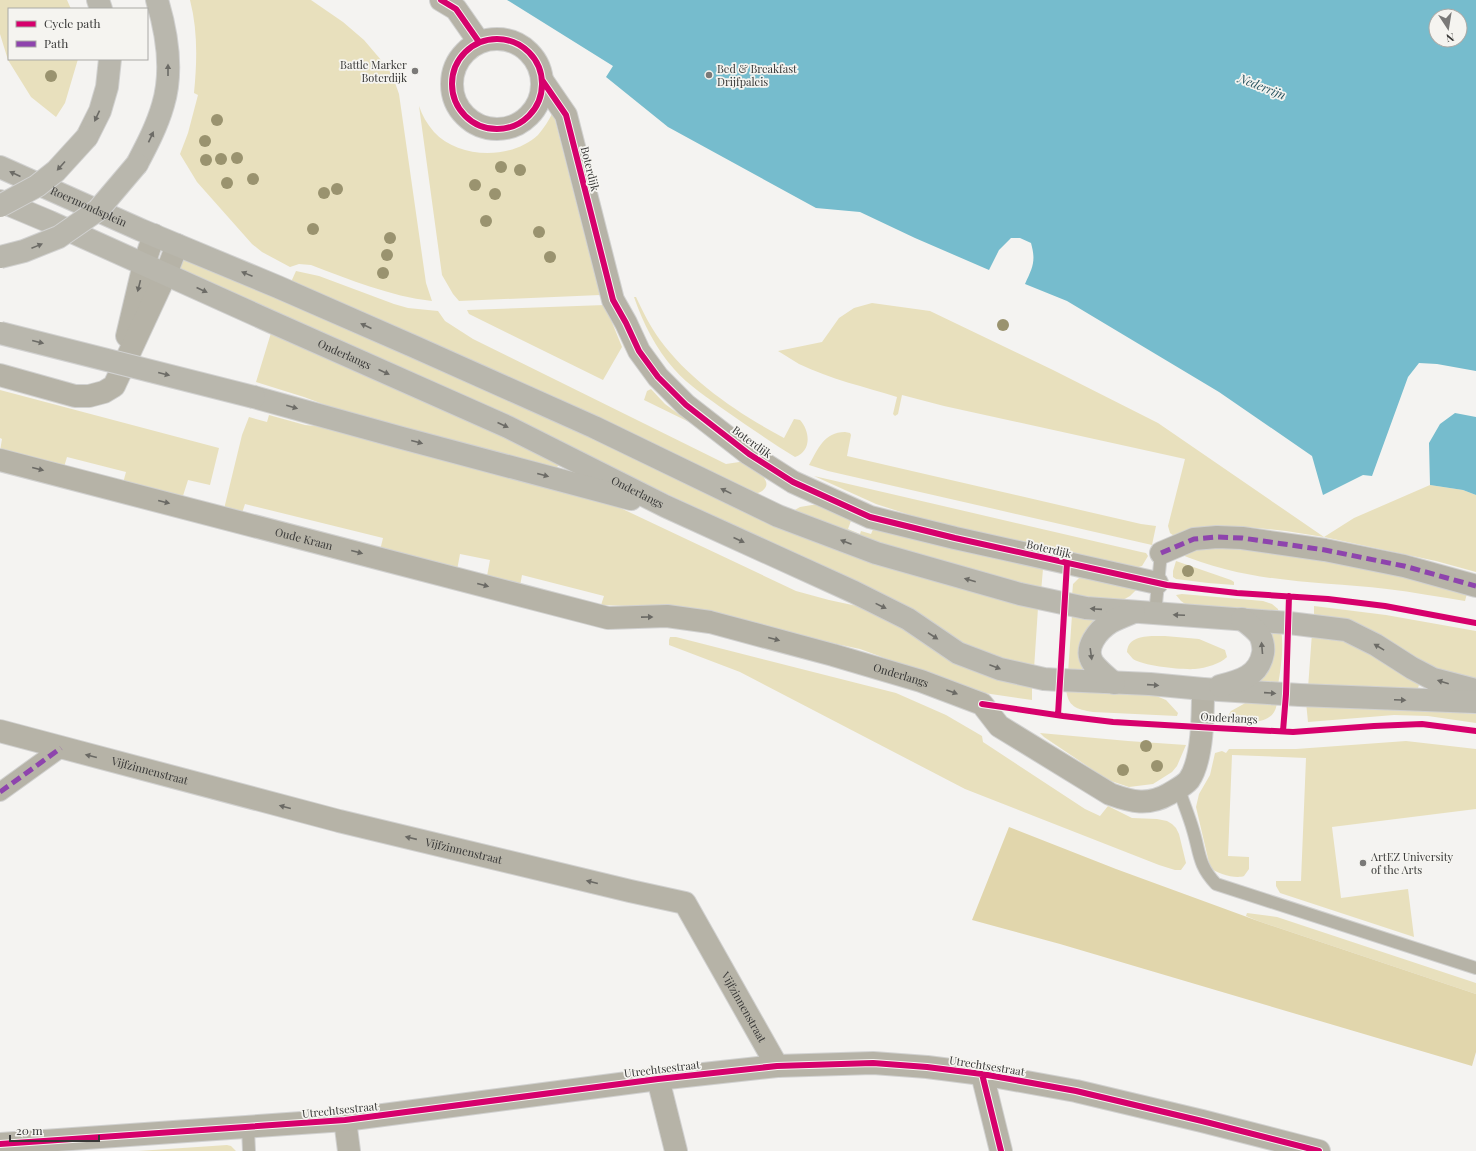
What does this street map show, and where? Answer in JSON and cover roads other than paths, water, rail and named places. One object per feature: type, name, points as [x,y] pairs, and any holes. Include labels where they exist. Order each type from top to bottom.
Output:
[{"type":"main road","points":[[0,257],[24,251],[59,237],[98,210],[137,164],[152,136],[162,108],[168,80],[168,57],[162,18],[156,0]]},
{"type":"main road","points":[[0,206],[37,186],[56,171],[87,137],[100,111],[107,87],[110,60]]},
{"type":"main road","name":"Roermondsplein","points":[[0,167],[154,236],[178,245]]},
{"type":"main road","points":[[0,201],[166,274]]},
{"type":"main road","points":[[178,245],[278,287],[565,415],[778,516],[876,553],[1020,594],[1086,608],[1242,619],[1346,630],[1376,645],[1412,668],[1433,679],[1476,690]]},
{"type":"main road","name":"Onderlangs","points":[[166,274],[508,427],[665,506],[854,592],[908,619],[958,653],[1000,669],[1044,679],[1150,684],[1203,689],[1399,700],[1476,702]]},
{"type":"main road","points":[[0,332],[254,397],[612,495],[665,506]]},
{"type":"main road","points":[[1114,683],[1099,670],[1093,662],[1090,655],[1090,647],[1098,633],[1111,622],[1145,613]]},
{"type":"main road","name":"Onderlangs","points":[[1203,689],[1239,682],[1253,673],[1262,661],[1264,648],[1259,634],[1242,619]]},
{"type":"street","points":[[441,0],[456,9],[479,42]]},
{"type":"street","points":[[493,38],[507,39],[520,45],[531,55],[539,67],[542,80],[541,95],[535,108],[526,119],[513,127],[497,130],[482,127],[468,119],[458,108],[452,93],[451,78],[456,62],[466,50],[479,42],[493,38]]},
{"type":"street","name":"Boterdijk","points":[[542,80],[566,115],[613,300],[639,351],[658,377],[686,405],[749,454],[793,482],[870,517],[970,542],[1157,584]]},
{"type":"street","points":[[114,386],[144,264],[154,236]]},
{"type":"street","points":[[0,375],[75,396],[93,395],[104,392],[114,386],[178,245]]},
{"type":"street","name":"Oude Kraan","points":[[0,460],[608,618]]},
{"type":"street","points":[[1161,553],[1194,539],[1216,537],[1242,538],[1325,550],[1404,566],[1476,586]]},
{"type":"street","name":"Onderlangs","points":[[608,618],[667,616],[710,622],[877,667],[921,681],[982,704],[999,726],[1110,794],[1139,802],[1153,802],[1179,789],[1188,780],[1196,764],[1202,727],[1203,689]]},
{"type":"street","name":"Vijfzinnenstraat","points":[[0,731],[339,821],[685,903],[777,1066]]},
{"type":"street","points":[[0,792],[61,748]]},
{"type":"street","name":"Utrechtsestraat","points":[[0,1144],[50,1146],[345,1120],[658,1079],[777,1066],[873,1063],[927,1066],[982,1074],[1076,1091],[1319,1151]]},
{"type":"street","points":[[982,1074],[1001,1151]]},
{"type":"street","points":[[658,1079],[676,1151]]},
{"type":"street","points":[[345,1120],[349,1151]]},
{"type":"lane","points":[[1145,613],[1157,584],[1161,553]]},
{"type":"lane","points":[[1179,789],[1193,831],[1201,863],[1206,873],[1216,884],[1260,900],[1476,968]]},
{"type":"lane","points":[[248,1128],[249,1151]]},
{"type":"water","name":"Nederrijn","points":[[507,0],[1476,0],[1476,371],[1437,364],[1419,363],[1408,377],[1372,476],[1363,475],[1323,495],[1312,456],[1219,392],[1067,301],[1025,284],[1033,264],[1031,243],[1020,238],[1011,238],[999,250],[989,270],[860,212],[816,208],[668,127],[606,77],[613,66]]},
{"type":"water","points":[[1455,413],[1476,417],[1476,495],[1463,490],[1430,485],[1429,443],[1440,424]]},
{"type":"place","name":"Battle Marker Boterdijk","points":[[415,71]]},
{"type":"place","name":"Bed & Breakfast Drijfpaleis","points":[[709,75]]},
{"type":"place","name":"ArtEZ University of the Arts","points":[[1363,863]]}]
